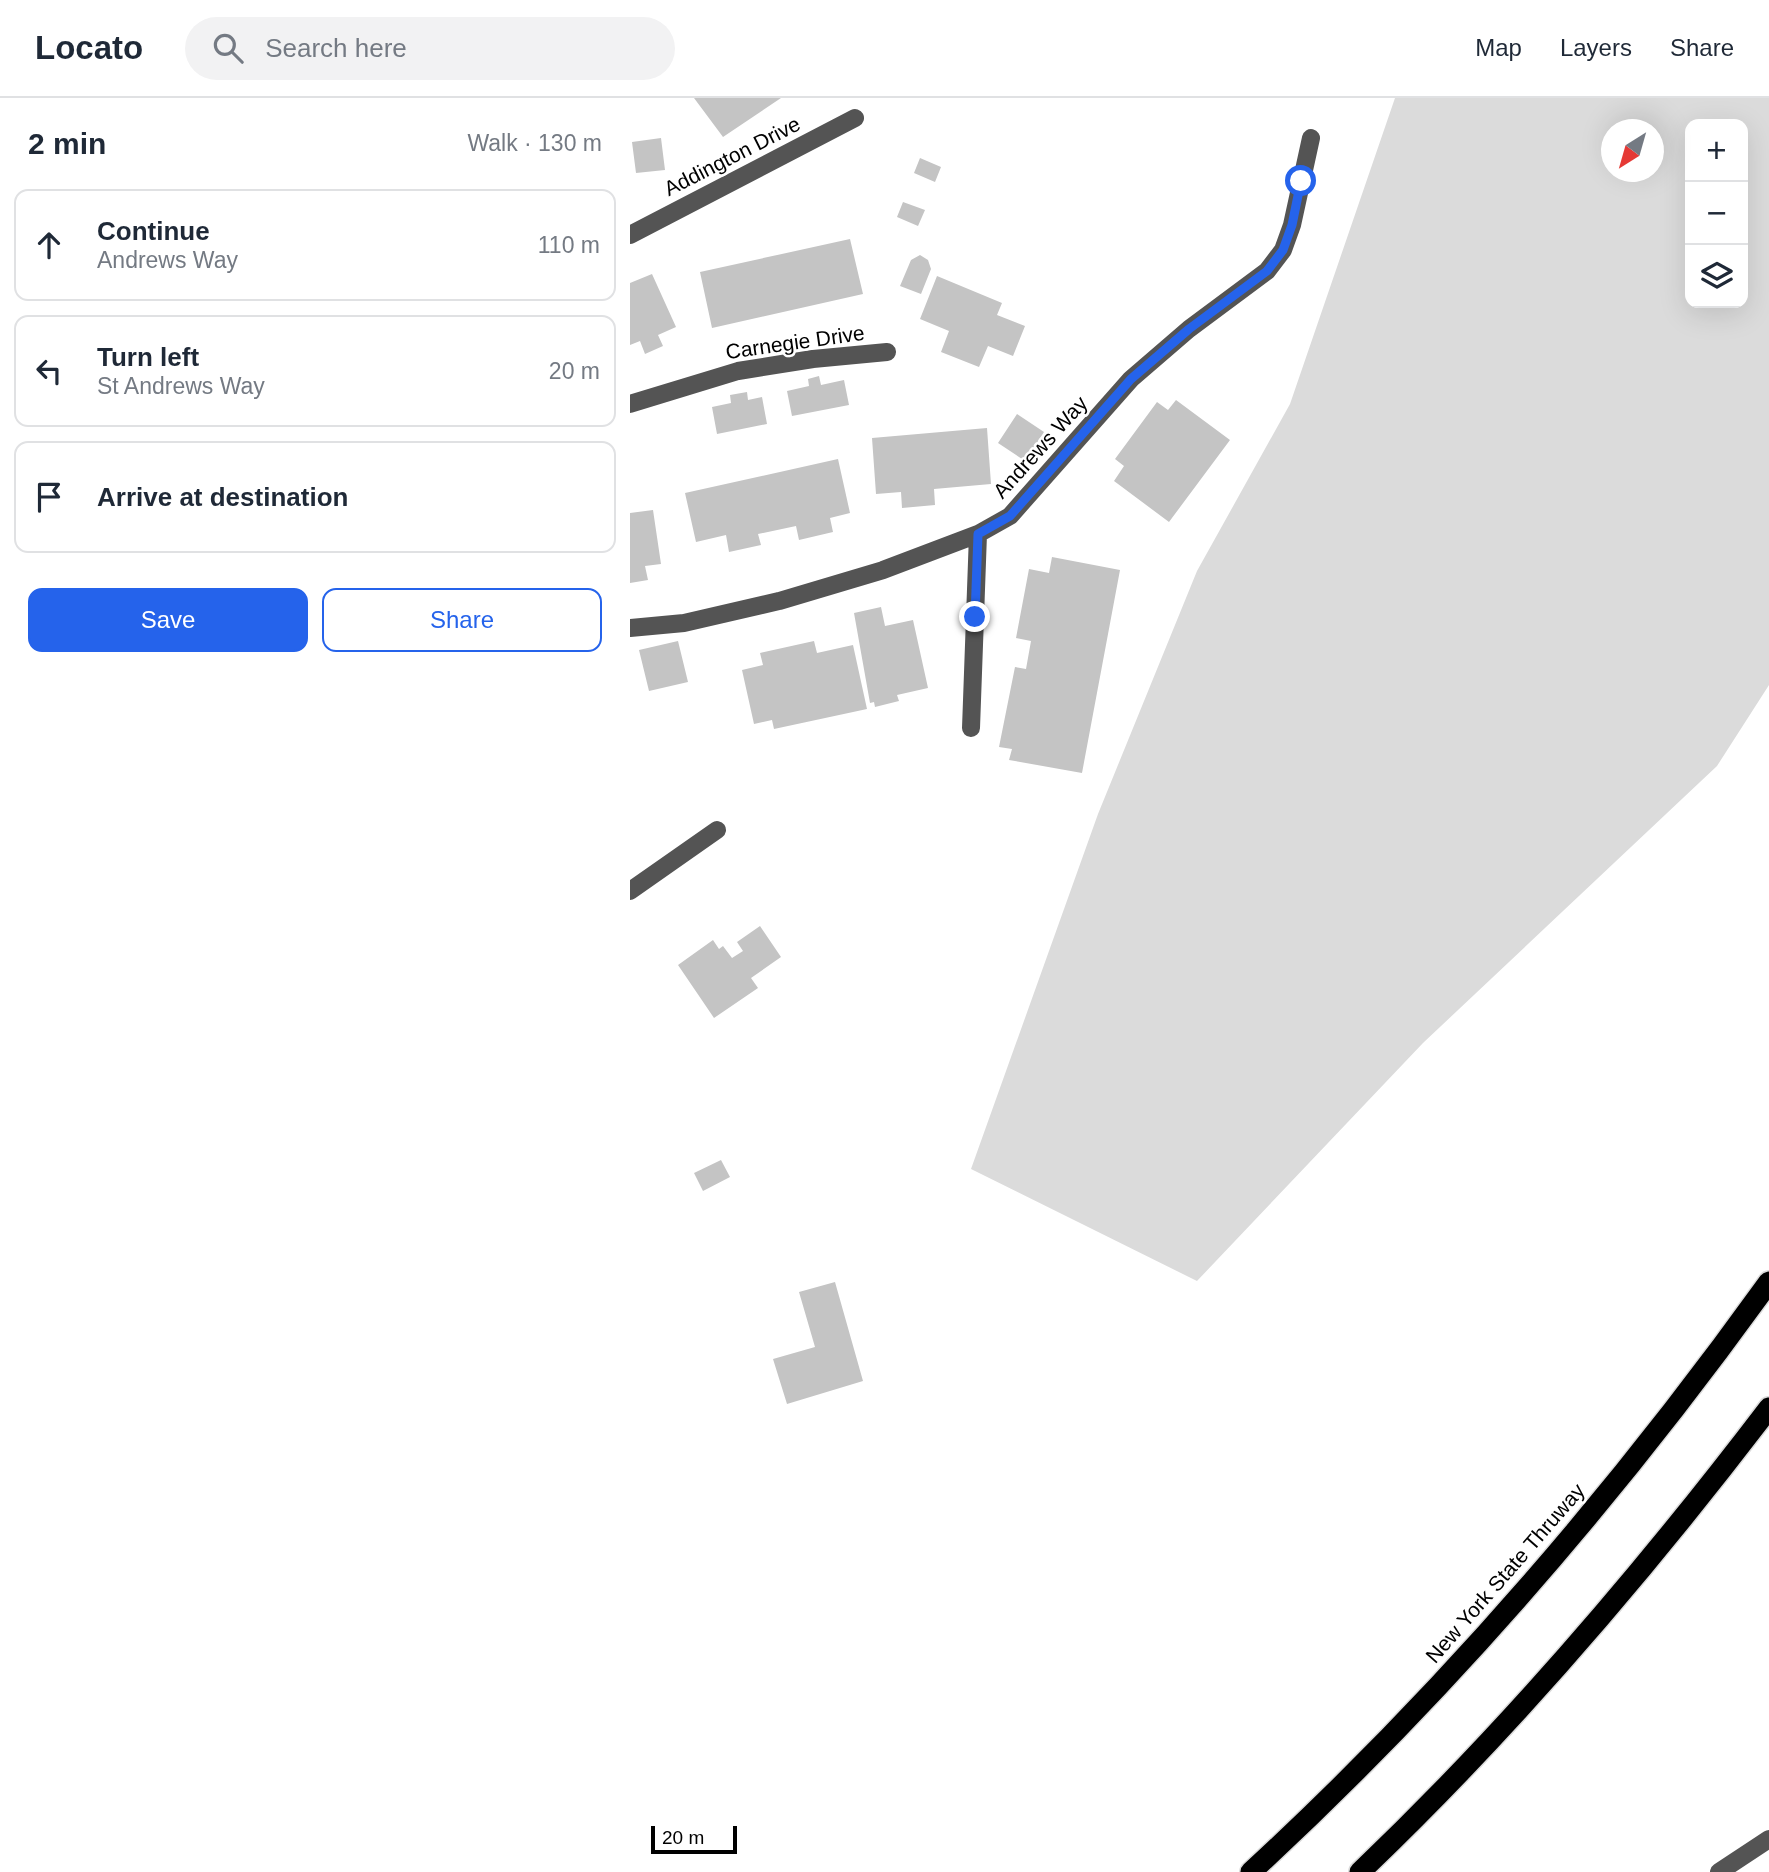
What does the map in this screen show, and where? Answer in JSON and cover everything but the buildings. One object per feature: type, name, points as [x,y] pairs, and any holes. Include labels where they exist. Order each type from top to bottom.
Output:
[{"type":"highway","name":"New York State Thruway","points":[[1251,1872],[1403,1723],[1536,1577],[1662,1424],[1769,1282]]},
{"type":"highway","points":[[1360,1872],[1442,1791],[1582,1639],[1650,1559],[1769,1408]]},
{"type":"street","name":"Addington Drive","points":[[630,235],[855,118]]},
{"type":"street","name":"Andrews Way","points":[[630,628],[684,623],[779,601],[883,570],[978,534],[1010,516],[1131,379],[1189,329],[1267,271],[1283,250],[1292,225],[1311,138]]},
{"type":"street","name":"Carnegie Drive","points":[[630,404],[737,371],[813,359],[887,352]]},
{"type":"street","points":[[971,728],[978,534]]},
{"type":"street","points":[[630,891],[717,830]]},
{"type":"street","points":[[1719,1872],[1769,1839]]},
{"type":"shaded area","points":[[1395,98],[1769,98],[1769,685],[1717,766],[1423,1043],[1197,1281],[971,1169],[1098,814],[1197,571],[1290,404]]},
{"type":"route","points":[[975,617],[978,534],[1010,516],[1131,379],[1189,329],[1267,271],[1283,250],[1292,225],[1301,181]]}]
